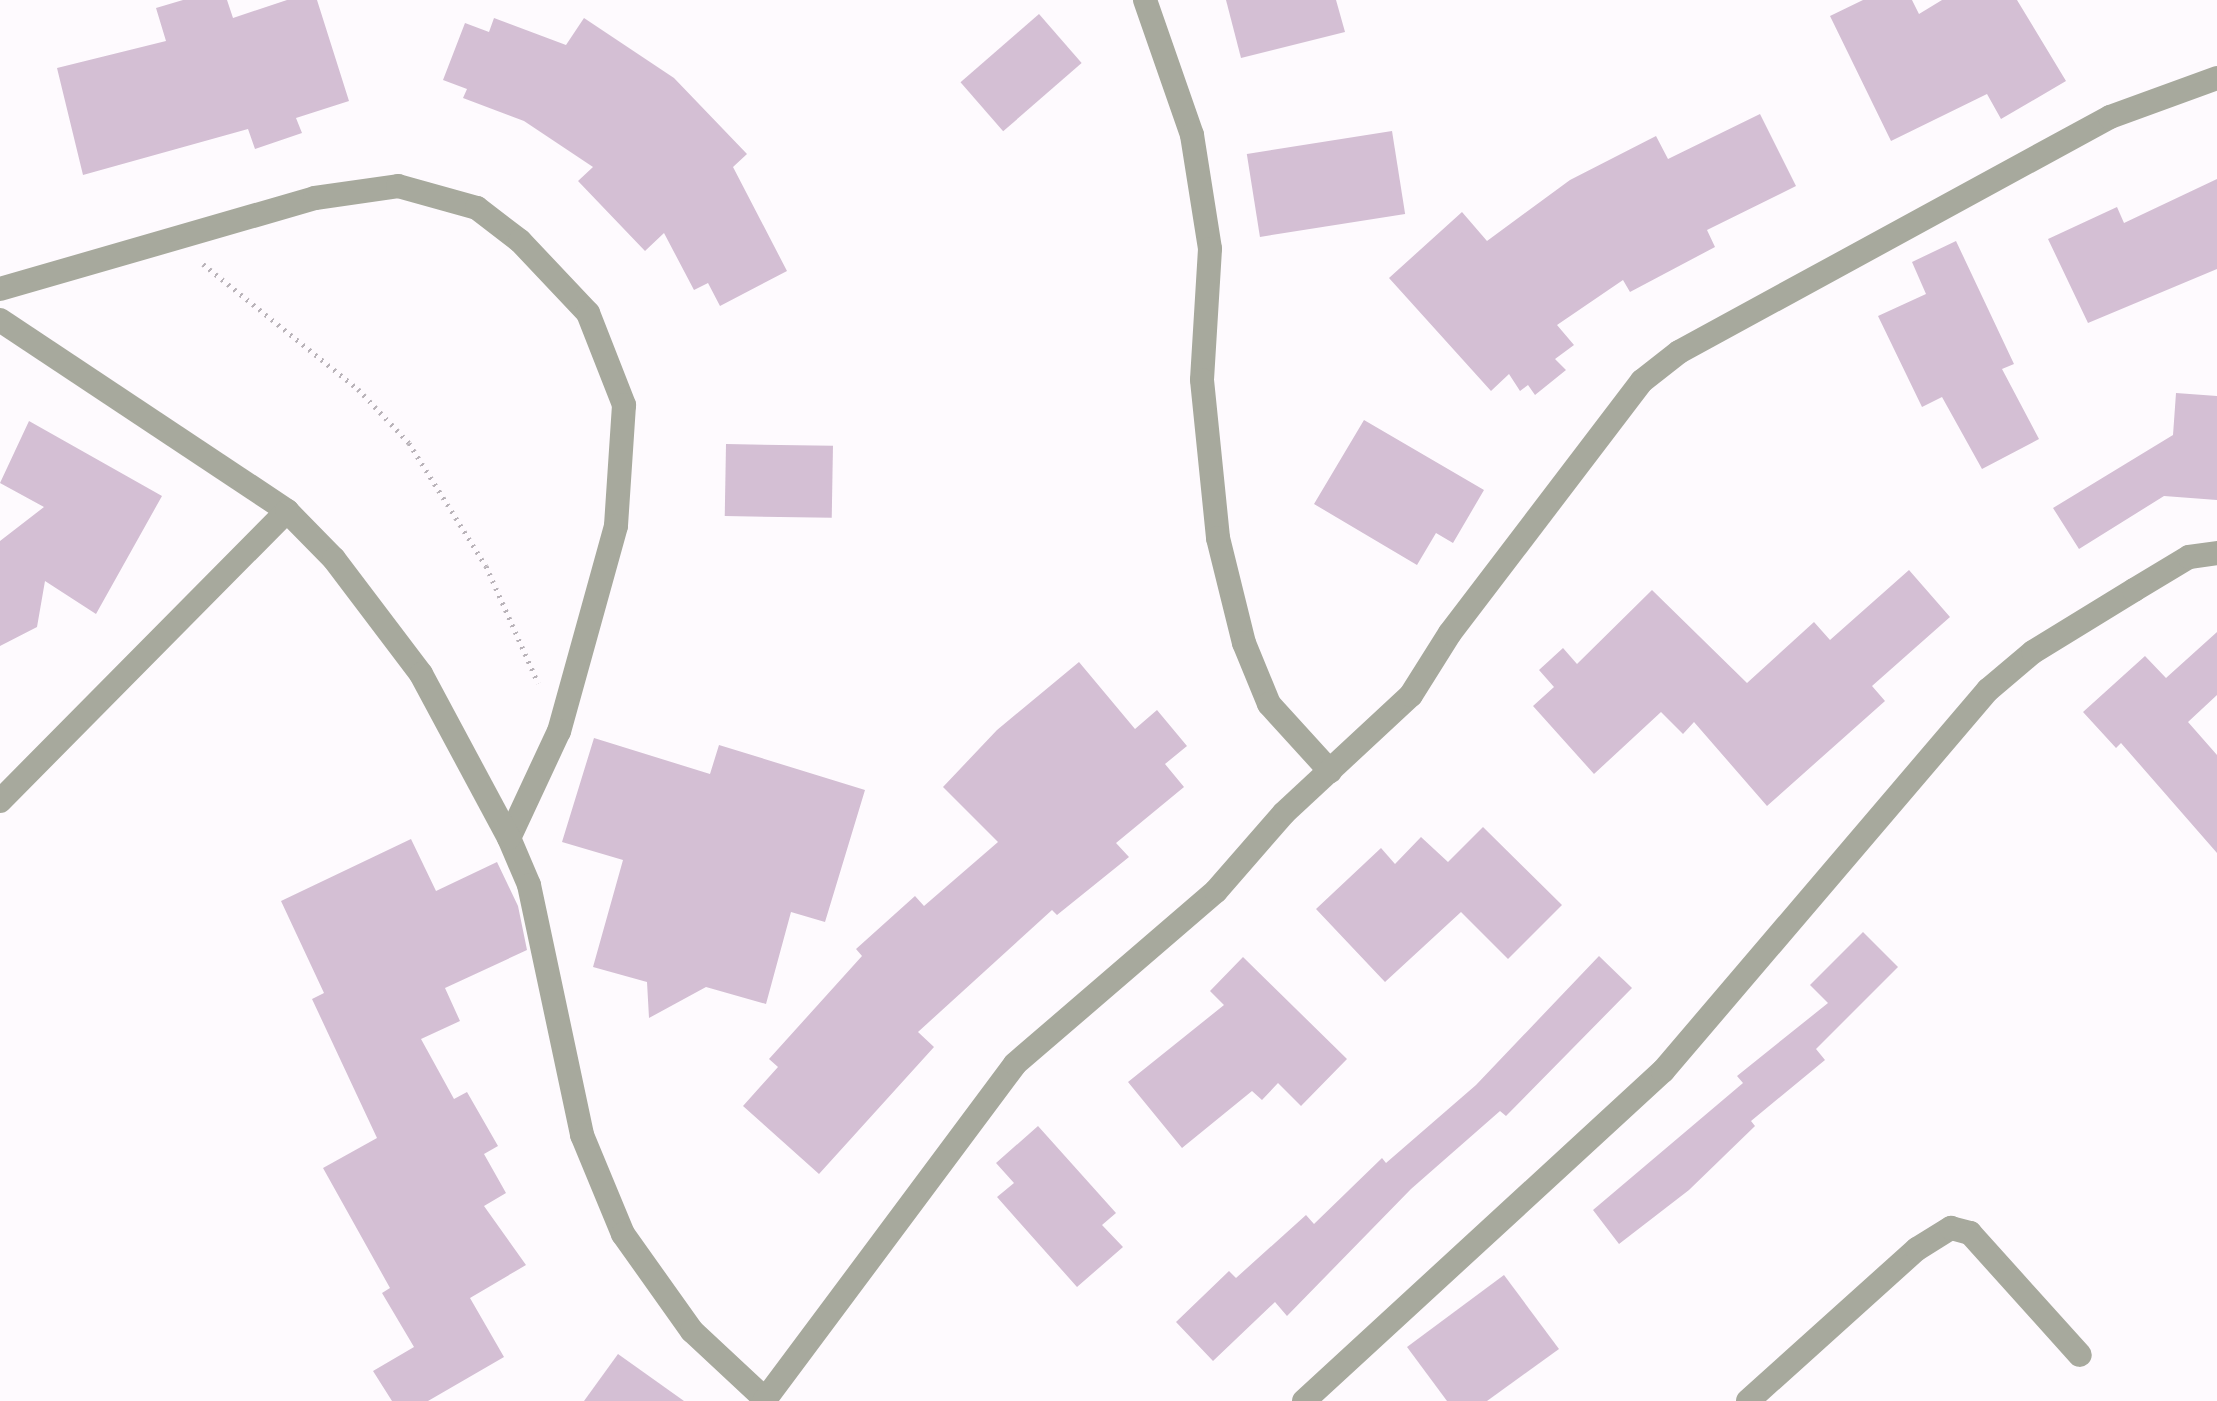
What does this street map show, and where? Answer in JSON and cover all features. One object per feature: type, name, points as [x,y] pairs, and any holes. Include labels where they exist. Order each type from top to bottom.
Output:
[{"type":"street","points":[[1145,0],[1192,135],[1210,249],[1202,380],[1218,538],[1244,643],[1269,704],[1330,771]]},
{"type":"street","points":[[0,320],[287,511],[334,559],[421,674],[509,838],[529,885],[582,1135],[623,1234],[692,1331],[764,1400],[1015,1064],[1216,891],[1330,771],[1411,695],[1450,633],[1642,381],[1679,352],[2110,117],[2217,78]]},
{"type":"street","points":[[0,289],[175,241],[315,198],[398,186],[477,208],[520,241],[588,313],[610,356],[624,405],[624,459],[616,526],[559,731],[509,838]]},
{"type":"street","points":[[0,801],[287,511]]},
{"type":"street","points":[[1304,1401],[1663,1071],[1988,690],[2033,652],[2189,557],[2217,553]]},
{"type":"street","points":[[1748,1401],[1917,1249],[1951,1228],[1970,1233],[2080,1355]]},
{"type":"path","points":[[175,241],[358,389],[409,443],[486,566],[559,731]]},
{"type":"building","points":[[183,0],[227,0],[233,18],[287,0],[317,0],[349,101],[296,118],[302,133],[255,149],[248,129],[83,175],[57,68],[166,41],[156,8]]},
{"type":"building","points":[[1226,0],[1336,0],[1345,32],[1241,58]]},
{"type":"building","points":[[1863,0],[1912,0],[1919,14],[1942,0],[2017,0],[2066,81],[2001,119],[1987,94],[1891,141],[1830,16]]},
{"type":"building","points":[[1039,14],[1082,63],[1003,131],[961,82]]},
{"type":"building","points":[[494,18],[566,45],[584,18],[674,78],[747,154],[733,167],[787,271],[720,306],[708,283],[694,290],[664,233],[645,251],[578,181],[593,167],[524,121],[463,98],[467,89],[443,80],[465,23],[489,32]]},
{"type":"building","points":[[1760,114],[1796,186],[1707,230],[1715,247],[1630,292],[1623,280],[1557,325],[1574,345],[1555,359],[1566,370],[1535,395],[1528,385],[1520,391],[1509,374],[1491,391],[1389,278],[1462,212],[1487,241],[1570,180],[1656,136],[1668,159]]},
{"type":"building","points":[[1392,131],[1405,214],[1260,237],[1247,154]]},
{"type":"building","points":[[2217,179],[2217,269],[2088,323],[2048,239],[2117,207],[2124,223]]},
{"type":"building","points":[[1956,241],[2014,364],[2002,369],[2039,439],[1982,469],[1942,397],[1922,407],[1878,316],[1926,294],[1912,262]]},
{"type":"building","points":[[2176,393],[2217,396],[2217,500],[2164,496],[2079,549],[2053,508],[2173,435]]},
{"type":"building","points":[[1364,420],[1484,490],[1453,543],[1436,533],[1417,565],[1314,504]]},
{"type":"building","points":[[29,421],[162,496],[96,614],[45,581],[37,627],[0,646],[0,541],[44,507],[0,483]]},
{"type":"building","points":[[726,444],[833,446],[832,518],[725,516]]},
{"type":"building","points":[[1909,570],[1950,617],[1872,686],[1885,701],[1767,806],[1694,722],[1683,734],[1661,712],[1594,774],[1533,706],[1554,687],[1539,670],[1563,648],[1577,664],[1652,590],[1747,683],[1814,622],[1830,640]]},
{"type":"building","points":[[2217,632],[2217,695],[2188,722],[2217,755],[2217,853],[2121,743],[2116,748],[2083,712],[2145,656],[2166,678]]},
{"type":"building","points":[[1079,662],[1135,729],[1157,710],[1187,746],[1165,764],[1184,787],[1116,843],[1129,857],[1057,915],[1052,910],[918,1032],[934,1047],[819,1174],[743,1106],[778,1067],[769,1059],[862,956],[856,949],[915,896],[924,906],[998,842],[943,787],[997,730]]},
{"type":"building","points":[[594,738],[710,774],[719,745],[865,790],[825,922],[791,912],[766,1004],[706,987],[649,1018],[647,982],[593,967],[623,860],[562,842]]},
{"type":"building","points":[[1483,827],[1562,905],[1508,959],[1461,912],[1385,982],[1316,909],[1381,848],[1395,864],[1421,837],[1448,862]]},
{"type":"building","points":[[411,839],[436,891],[497,862],[518,906],[527,950],[445,988],[460,1021],[421,1039],[454,1099],[467,1092],[498,1146],[484,1154],[506,1193],[484,1206],[526,1265],[470,1298],[504,1357],[428,1401],[392,1401],[373,1371],[414,1347],[382,1293],[390,1288],[323,1168],[377,1138],[312,999],[324,993],[281,901]]},
{"type":"building","points":[[1863,932],[1898,967],[1816,1049],[1825,1060],[1751,1121],[1755,1126],[1689,1190],[1619,1244],[1593,1210],[1743,1083],[1737,1076],[1828,1003],[1810,985]]},
{"type":"building","points":[[1599,956],[1632,988],[1506,1116],[1500,1111],[1411,1189],[1287,1316],[1275,1302],[1213,1361],[1176,1322],[1229,1271],[1236,1278],[1306,1215],[1314,1224],[1382,1158],[1386,1163],[1476,1085]]},
{"type":"building","points":[[1243,957],[1347,1059],[1301,1106],[1278,1083],[1262,1100],[1252,1091],[1182,1148],[1128,1082],[1224,1005],[1210,991]]},
{"type":"building","points":[[1038,1126],[1116,1213],[1102,1225],[1123,1247],[1077,1287],[997,1197],[1014,1183],[996,1163]]},
{"type":"building","points":[[1504,1275],[1559,1349],[1487,1401],[1447,1401],[1407,1347]]},
{"type":"building","points":[[618,1354],[684,1401],[584,1401]]}]
